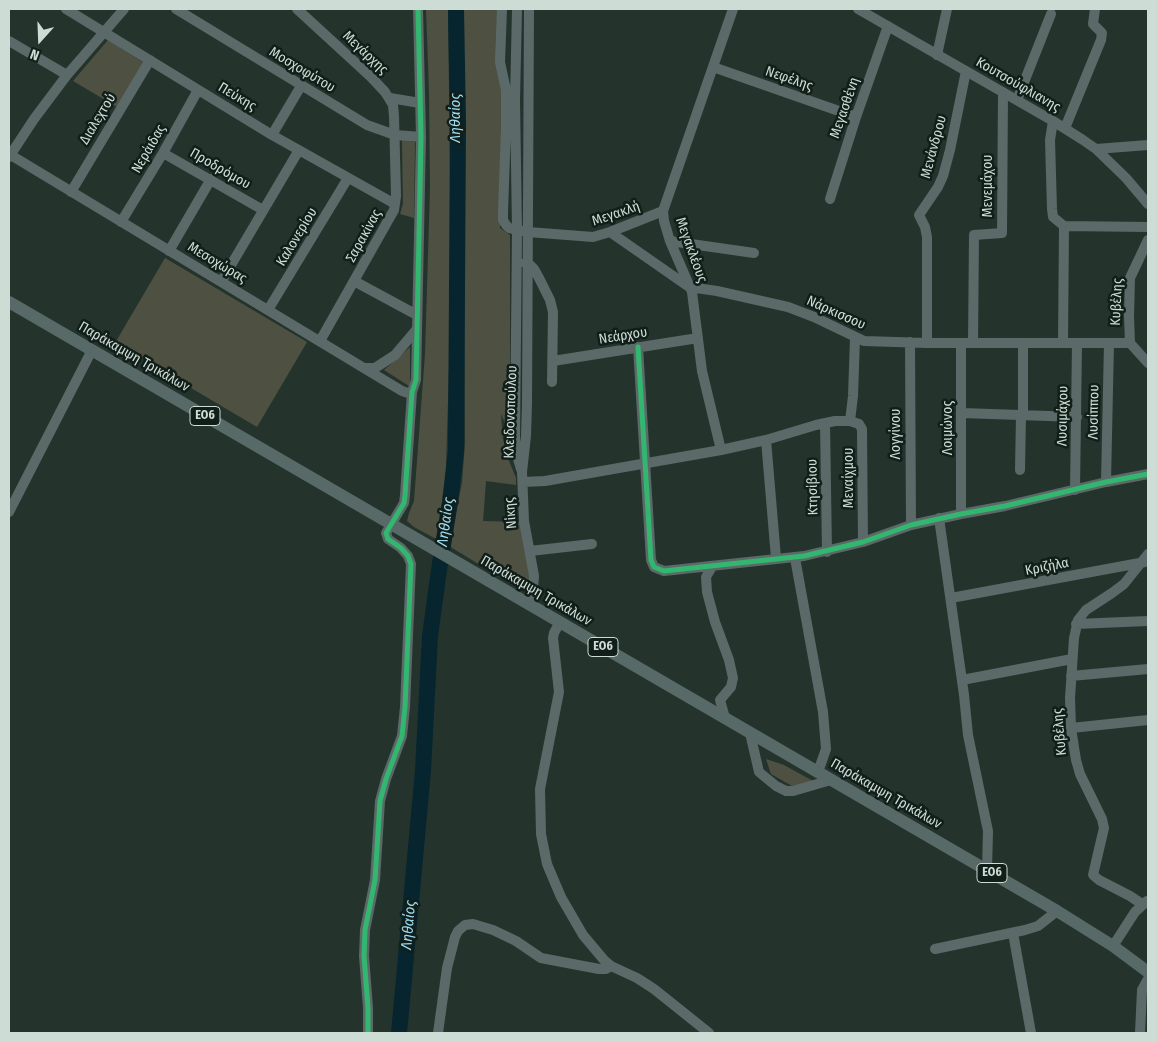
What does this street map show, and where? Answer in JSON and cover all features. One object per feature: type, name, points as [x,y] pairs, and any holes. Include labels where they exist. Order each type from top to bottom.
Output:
[{"type":"main road","name":"Παράκαμψη Τρικάλων","points":[[9,302],[988,870],[1113,946],[1148,972]]},
{"type":"street","name":"Πεύκης","points":[[66,9],[272,135],[395,204]]},
{"type":"street","points":[[9,155],[67,75],[124,9]]},
{"type":"street","name":"Μοσχοφύτου","points":[[176,9],[367,125],[395,135],[421,137]]},
{"type":"street","name":"Μεγάρχης","points":[[297,9],[371,77],[390,98]]},
{"type":"street","points":[[368,1033],[364,937],[375,880],[380,802],[386,779],[399,746],[403,727],[411,577],[411,564],[408,556],[386,536],[396,527],[404,503],[407,486],[412,392],[416,384],[421,137],[418,9]]},
{"type":"street","points":[[502,9],[500,62],[510,88]]},
{"type":"street","name":"Κλειδονοπούλου","points":[[517,9],[510,88],[517,230],[514,438],[522,477]]},
{"type":"street","name":"Κλειδονοπούλου","points":[[522,477],[526,436],[529,9]]},
{"type":"street","name":"Μεγακλέους","points":[[721,450],[704,380],[690,286],[670,241],[663,212],[733,9]]},
{"type":"street","name":"Κουτσούφλιανης","points":[[858,9],[1065,128],[1096,149],[1126,178],[1148,204]]},
{"type":"street","points":[[937,55],[947,9]]},
{"type":"street","points":[[1065,128],[1101,40],[1102,33],[1093,24],[1095,9]]},
{"type":"street","points":[[1017,100],[1051,14]]},
{"type":"street","name":"Μεγασθένη","points":[[830,199],[888,26]]},
{"type":"street","points":[[9,41],[67,75]]},
{"type":"street","name":"Διαλεχτού","points":[[72,192],[150,60]]},
{"type":"street","name":"Νεφέλης","points":[[713,67],[856,117]]},
{"type":"street","name":"Μενάνδρου","points":[[927,343],[927,236],[925,226],[919,215],[938,188],[943,176],[966,71]]},
{"type":"street","points":[[272,135],[301,86]]},
{"type":"street","name":"Νεράιδας","points":[[122,222],[198,90]]},
{"type":"street","name":"Μενεμάχου","points":[[973,343],[974,235],[1002,233],[1003,92]]},
{"type":"street","points":[[395,135],[394,109],[390,98],[420,103]]},
{"type":"street","points":[[1053,121],[1050,140],[1052,209],[1054,217],[1064,226],[1148,227]]},
{"type":"street","name":"Σαρακίνας","points":[[320,342],[390,218],[395,204],[395,135]]},
{"type":"street","points":[[1096,149],[1148,145]]},
{"type":"street","points":[[221,282],[299,150]]},
{"type":"street","name":"Προδρόμου","points":[[163,152],[264,210]]},
{"type":"street","name":"Μεσοχώρας","points":[[9,155],[404,392],[412,392]]},
{"type":"street","name":"Καλονερίου","points":[[268,310],[348,178]]},
{"type":"street","points":[[169,251],[211,179]]},
{"type":"street","name":"Μεγακλή","points":[[517,230],[593,237],[663,212]]},
{"type":"street","points":[[1062,343],[1064,226]]},
{"type":"street","name":"Νάρκισσου","points":[[610,232],[690,286],[788,307],[814,317],[855,338],[870,342],[1130,343]]},
{"type":"street","name":"Κυβέλης","points":[[1148,240],[1146,253],[1132,274],[1129,283],[1130,343],[1148,363]]},
{"type":"street","points":[[670,241],[754,252]]},
{"type":"street","points":[[516,262],[528,263],[539,278],[550,300],[553,312],[552,382]]},
{"type":"street","points":[[354,281],[417,315]]},
{"type":"street","points":[[364,368],[375,368],[394,355],[417,329]]},
{"type":"street","name":"Νεάρχου","points":[[553,361],[698,338]]},
{"type":"street","points":[[522,477],[545,480],[646,464],[766,440],[825,422],[850,421],[855,338]]},
{"type":"street","name":"Λογγίνου","points":[[910,342],[909,442],[911,525]]},
{"type":"street","name":"Λοιμώνος","points":[[960,514],[961,343]]},
{"type":"street","points":[[1020,470],[1023,343]]},
{"type":"street","name":"Λυσιμάχου","points":[[1075,490],[1077,343]]},
{"type":"street","name":"Λυσίππου","points":[[1106,482],[1109,343]]},
{"type":"street","points":[[638,347],[651,560],[654,566],[664,572],[776,558],[795,558],[827,552],[939,518],[1005,506],[1148,474]]},
{"type":"street","points":[[9,512],[92,350]]},
{"type":"street","points":[[962,413],[1077,417]]},
{"type":"street","name":"Μεναίχμου","points":[[850,421],[859,424],[862,429],[863,542]]},
{"type":"street","name":"Κτησίβιου","points":[[825,422],[827,552]]},
{"type":"street","points":[[766,440],[776,558]]},
{"type":"street","name":"Νίκης","points":[[522,477],[524,522],[534,583],[532,596],[528,604]]},
{"type":"street","points":[[939,518],[970,745],[988,831],[988,870]]},
{"type":"street","points":[[530,551],[592,544]]},
{"type":"street","points":[[795,558],[823,712],[826,749],[818,772]]},
{"type":"street","points":[[1076,624],[1086,610],[1118,589],[1146,559]]},
{"type":"street","name":"Κριζήλα","points":[[951,598],[1146,559]]},
{"type":"street","points":[[712,567],[706,577],[707,592],[733,678],[732,687],[720,700],[725,718]]},
{"type":"street","points":[[1076,624],[1148,621]]},
{"type":"street","points":[[560,622],[553,638],[559,692],[540,789],[540,821],[543,851],[551,876],[583,935],[611,966],[647,984],[709,1033]]},
{"type":"street","name":"Κυβέλης","points":[[1076,624],[1071,676],[1071,728],[1074,754],[1102,819],[1104,828],[1093,868],[1093,875],[1099,880],[1145,902]]},
{"type":"street","points":[[962,680],[1072,659]]},
{"type":"street","points":[[1071,676],[1148,669]]},
{"type":"street","points":[[1071,728],[1148,720]]},
{"type":"street","points":[[750,732],[759,772],[776,786],[790,792],[831,780]]},
{"type":"street","points":[[1113,946],[1145,902]]},
{"type":"street","points":[[935,949],[1038,926],[1057,911]]},
{"type":"street","points":[[438,1033],[447,968],[455,937],[458,931],[465,925],[473,924],[493,930],[516,941],[541,958],[599,969],[606,969],[611,966]]},
{"type":"street","points":[[1013,933],[1031,1033]]},
{"type":"street","points":[[1140,1033],[1145,1000],[1142,990],[1143,985],[1148,979]]},
{"type":"green space","points":[[426,9],[448,9],[451,256],[449,367],[445,499],[438,540],[407,521],[414,501],[425,354],[430,188]]},
{"type":"green space","points":[[463,9],[499,9],[503,92],[500,228],[510,235],[510,435],[501,414],[503,439],[516,478],[516,485],[486,481],[483,521],[520,522],[530,581],[526,586],[519,587],[449,546],[462,483],[465,444]]},
{"type":"green space","points":[[108,40],[144,63],[117,107],[73,81]]},
{"type":"green space","points":[[402,140],[415,142],[414,218],[400,214],[403,204]]},
{"type":"green space","points":[[165,258],[307,342],[257,427],[115,343]]},
{"type":"green space","points":[[410,347],[410,384],[409,386],[384,370]]},
{"type":"green space","points":[[766,759],[784,765],[813,781],[792,786],[771,774]]},
{"type":"waterway","name":"Ληθαίος","points":[[399,1033],[423,771],[430,636],[456,451],[458,123],[456,9]]},
{"type":"cycle path","points":[[368,1033],[364,956],[365,930],[375,880],[380,801],[402,736],[405,707],[411,564],[408,556],[401,548],[388,539],[386,533],[404,503],[412,392],[416,380],[421,137],[418,9]]},
{"type":"cycle path","points":[[638,347],[651,560],[654,567],[664,571],[804,556],[863,542],[911,525],[1148,474]]}]
